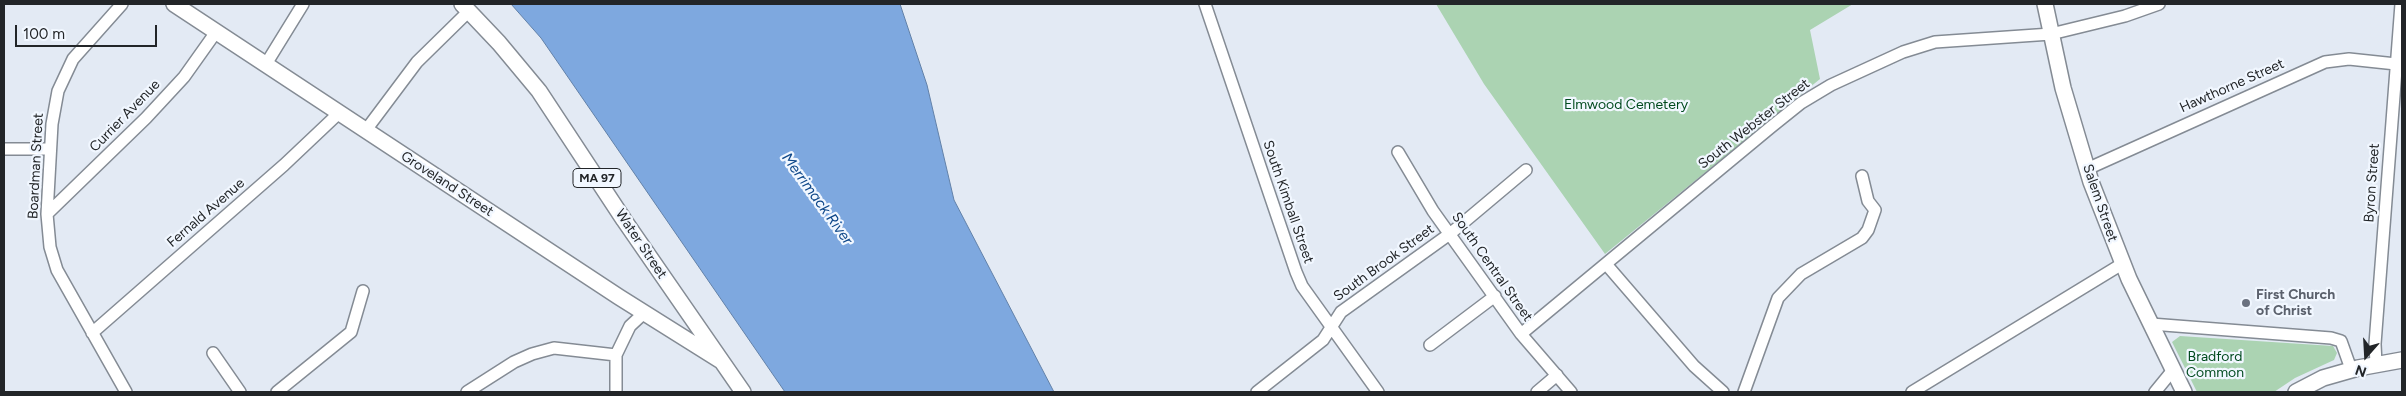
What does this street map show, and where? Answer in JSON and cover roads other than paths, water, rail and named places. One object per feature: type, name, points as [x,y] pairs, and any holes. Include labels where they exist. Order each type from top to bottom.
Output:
[{"type":"main road","name":"Groveland Street","points":[[174,4],[644,313],[721,361]]},
{"type":"main road","name":"Salem Street","points":[[2045,4],[2086,169],[2122,264],[2184,392]]},
{"type":"main road","name":"Water Street","points":[[466,8],[506,50],[539,91],[743,392]]},
{"type":"main road","points":[[2296,392],[2323,378],[2351,369],[2402,360]]},
{"type":"street","name":"Boardman Street","points":[[122,4],[73,59],[64,74],[55,104],[50,149],[47,214],[50,247],[57,270],[126,392]]},
{"type":"street","points":[[266,64],[303,4]]},
{"type":"street","name":"South Kimball Street","points":[[1204,4],[1302,286],[1378,392]]},
{"type":"street","name":"South Webster Street","points":[[1521,334],[1801,103],[1831,85],[1895,55],[1935,42],[2051,34],[2125,16],[2159,4]]},
{"type":"street","name":"Byron Street","points":[[2376,364],[2375,344],[2396,64],[2401,21],[2400,4]]},
{"type":"street","points":[[366,130],[417,62],[466,8]]},
{"type":"street","name":"Currier Avenue","points":[[47,214],[146,118],[184,77],[216,32]]},
{"type":"street","name":"Hawthorne Street","points":[[2086,169],[2325,62],[2350,59],[2396,64]]},
{"type":"street","name":"Fernald Avenue","points":[[92,333],[284,165],[339,113]]},
{"type":"street","points":[[2390,146],[2402,147]]},
{"type":"street","points":[[4,149],[50,149]]},
{"type":"street","name":"South Central Street","points":[[1398,152],[1433,211],[1451,233],[1521,334],[1571,392]]},
{"type":"street","name":"South Brook Street","points":[[1256,392],[1323,340],[1341,312],[1451,233],[1526,170]]},
{"type":"street","points":[[1744,392],[1778,298],[1802,274],[1862,238],[1868,230],[1875,210],[1865,191],[1862,176]]},
{"type":"street","points":[[1606,264],[1694,366],[1723,392]]},
{"type":"street","points":[[1912,392],[2122,264]]},
{"type":"street","points":[[277,392],[351,332],[363,291]]},
{"type":"street","points":[[1430,345],[1495,296]]},
{"type":"street","points":[[616,392],[616,355],[630,326],[644,313]]},
{"type":"street","points":[[2151,324],[2331,338],[2341,341],[2351,369]]},
{"type":"street","points":[[467,392],[514,362],[532,354],[554,348],[616,355]]},
{"type":"street","points":[[214,354],[240,392]]},
{"type":"street","points":[[2155,392],[2173,370]]},
{"type":"street","points":[[1537,392],[1557,375]]},
{"type":"water","name":"Merrimack River","points":[[511,4],[900,4],[927,85],[954,200],[1054,392],[785,392],[541,38]]},
{"type":"place","name":"First Church of Christ","points":[[2246,303]]},
{"type":"park label","name":"Elmwood Cemetery","points":[[1626,105]]},
{"type":"park label","name":"Bradford Common","points":[[2215,366]]}]
